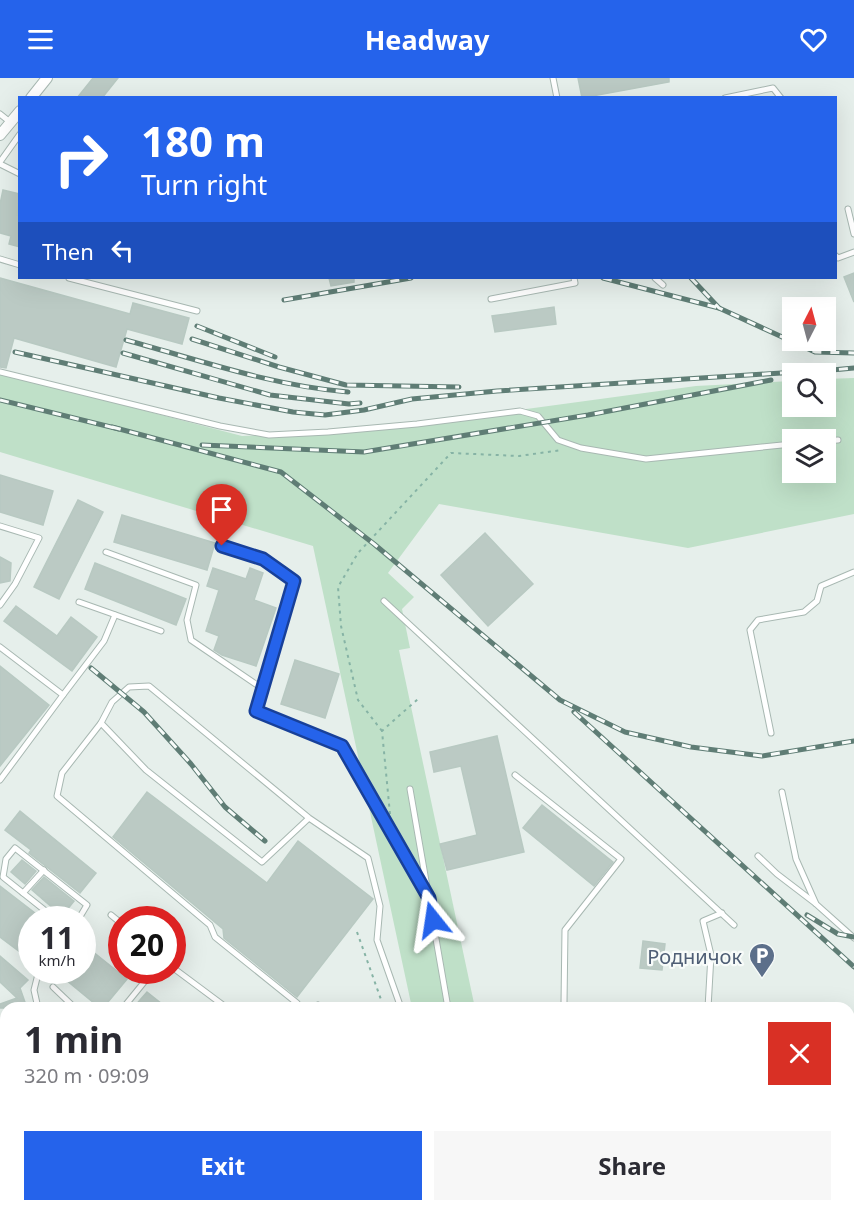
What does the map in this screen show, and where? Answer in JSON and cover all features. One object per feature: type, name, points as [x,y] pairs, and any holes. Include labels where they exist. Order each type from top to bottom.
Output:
[{"type":"street","points":[[33,96],[47,78]]},
{"type":"street","points":[[0,135],[18,113]]},
{"type":"lane","points":[[553,78],[557,96]]},
{"type":"lane","points":[[734,96],[773,88],[779,96]]},
{"type":"lane","points":[[0,114],[10,122]]},
{"type":"lane","points":[[18,137],[0,163],[18,173]]},
{"type":"lane","points":[[848,209],[854,234]]},
{"type":"lane","points":[[837,257],[854,252]]},
{"type":"lane","points":[[0,259],[18,264]]},
{"type":"lane","points":[[73,279],[197,311]]},
{"type":"lane","points":[[491,299],[575,283],[574,279]]},
{"type":"lane","points":[[657,279],[663,285]]},
{"type":"lane","points":[[0,372],[220,426],[269,435],[417,424],[520,411],[538,416],[558,440],[581,448],[646,459],[782,445]]},
{"type":"lane","points":[[0,526],[39,538],[15,584],[0,605]]},
{"type":"lane","points":[[222,546],[263,559],[294,581],[256,711],[342,746],[429,898]]},
{"type":"lane","points":[[106,552],[196,585],[187,620],[191,640],[263,689]]},
{"type":"lane","points":[[771,733],[750,630],[758,620],[804,612],[817,601],[821,586],[854,573]]},
{"type":"lane","points":[[384,601],[734,924]]},
{"type":"lane","points":[[79,602],[161,632]]},
{"type":"lane","points":[[0,780],[104,640],[115,615]]},
{"type":"lane","points":[[0,647],[63,695]]},
{"type":"lane","points":[[296,1002],[215,938],[210,925],[57,796],[62,773],[101,723],[112,702],[129,687],[149,686],[309,818],[368,858],[380,906],[377,940],[399,1002]]},
{"type":"lane","points":[[101,723],[146,770],[262,861],[309,818]]},
{"type":"lane","points":[[515,775],[621,859],[565,930],[564,1002]]},
{"type":"lane","points":[[410,789],[447,1002]]},
{"type":"lane","points":[[783,792],[796,859],[816,904]]},
{"type":"lane","points":[[39,906],[3,877],[6,859],[15,848],[86,906]]},
{"type":"lane","points":[[758,856],[854,938]]},
{"type":"lane","points":[[23,893],[44,870]]},
{"type":"lane","points":[[708,1002],[711,955],[703,921],[722,913]]},
{"type":"lane","points":[[186,977],[219,1002]]},
{"type":"lane","points":[[36,984],[34,990],[37,1002]]},
{"type":"lane","points":[[128,1002],[143,984]]},
{"type":"lane","points":[[53,987],[69,1002]]},
{"type":"path","points":[[392,835],[382,731],[358,700],[341,626],[338,587],[358,553],[451,453],[519,456],[567,449]]},
{"type":"path","points":[[382,731],[419,698]]},
{"type":"path","points":[[357,932],[382,1002]]},
{"type":"green space","points":[[0,373],[242,436],[349,433],[696,386],[782,382],[782,417],[836,417],[836,379],[854,378],[854,514],[688,548],[439,504],[388,573],[414,597],[402,609],[410,648],[399,650],[474,1002],[411,1002],[313,546],[0,452]]},
{"type":"building","points":[[93,78],[118,78],[104,96],[79,96]]},
{"type":"building","points":[[578,78],[669,78],[669,82],[582,96]]},
{"type":"building","points":[[3,190],[18,194],[18,246],[9,244],[11,236],[0,233],[0,204]]},
{"type":"building","points":[[854,273],[854,302],[844,277]]},
{"type":"building","points":[[0,278],[130,314],[133,303],[189,318],[182,344],[127,329],[116,367],[14,338],[6,368],[0,367]]},
{"type":"building","points":[[329,279],[354,279],[354,282],[331,286]]},
{"type":"building","points":[[554,307],[556,324],[495,332],[492,316]]},
{"type":"building","points":[[0,475],[53,491],[43,525],[0,512]]},
{"type":"building","points":[[78,500],[103,512],[59,599],[34,587]]},
{"type":"building","points":[[122,515],[215,543],[207,570],[114,542]]},
{"type":"building","points":[[485,533],[533,584],[488,626],[441,575]]},
{"type":"building","points":[[0,557],[11,563],[10,581],[0,583]]},
{"type":"building","points":[[95,563],[186,599],[176,625],[85,589]]},
{"type":"building","points":[[213,568],[246,579],[250,568],[263,573],[254,600],[276,608],[256,666],[222,655],[214,650],[219,636],[206,631],[219,590],[207,586]]},
{"type":"building","points":[[16,606],[57,636],[71,617],[97,637],[72,671],[4,621]]},
{"type":"building","points":[[295,660],[339,674],[325,718],[281,704]]},
{"type":"building","points":[[0,666],[49,705],[0,766]]},
{"type":"building","points":[[497,736],[524,852],[447,870],[440,844],[477,835],[461,766],[434,772],[430,752]]},
{"type":"building","points":[[147,792],[267,883],[298,841],[373,899],[297,997],[224,938],[223,929],[113,837]]},
{"type":"building","points":[[542,805],[613,862],[594,886],[523,828]]},
{"type":"building","points":[[20,811],[96,873],[80,893],[29,853],[31,850],[5,830]]},
{"type":"building","points":[[22,860],[36,871],[25,884],[11,872]]},
{"type":"building","points":[[44,877],[74,901],[70,906],[50,906],[32,890]]},
{"type":"building","points":[[0,886],[26,906],[18,906],[18,950],[0,937]]},
{"type":"building","points":[[643,941],[665,944],[662,970],[640,968]]},
{"type":"building","points":[[96,954],[108,964],[108,984],[123,984],[108,1002],[93,1002],[71,984],[96,984]]},
{"type":"building","points":[[0,956],[18,971],[18,984],[24,984],[20,988],[25,1002],[6,1002],[17,998],[0,982]]},
{"type":"building","points":[[147,992],[160,1002],[138,1002]]},
{"type":"railway","points":[[284,300],[405,279]]},
{"type":"railway","points":[[607,279],[719,308]]},
{"type":"railway","points":[[692,279],[719,308],[815,352],[854,353]]},
{"type":"railway","points":[[197,326],[275,357]]},
{"type":"railway","points":[[192,339],[279,367],[346,385],[459,387]]},
{"type":"railway","points":[[126,340],[264,378],[348,392]]},
{"type":"railway","points":[[15,352],[219,398],[293,412],[325,415],[364,410],[412,399],[497,391],[782,373]]},
{"type":"railway","points":[[123,353],[270,395],[349,404],[360,403]]},
{"type":"railway","points":[[836,370],[854,368]]},
{"type":"railway","points":[[202,445],[364,452],[588,415],[771,380]]},
{"type":"railway","points":[[0,400],[119,429]]},
{"type":"railway","points":[[112,427],[281,472],[374,544],[560,700],[625,732],[691,747],[762,756],[854,741]]},
{"type":"railway","points":[[91,668],[144,712],[191,764],[225,807],[265,841]]},
{"type":"railway","points":[[574,712],[854,967]]},
{"type":"railway","points":[[807,915],[838,934],[854,937]]},
{"type":"place","name":"Родничок","points":[[762,979]]},
{"type":"route","points":[[222,546],[263,559],[294,581],[256,711],[342,746],[429,898],[433,920]]}]
